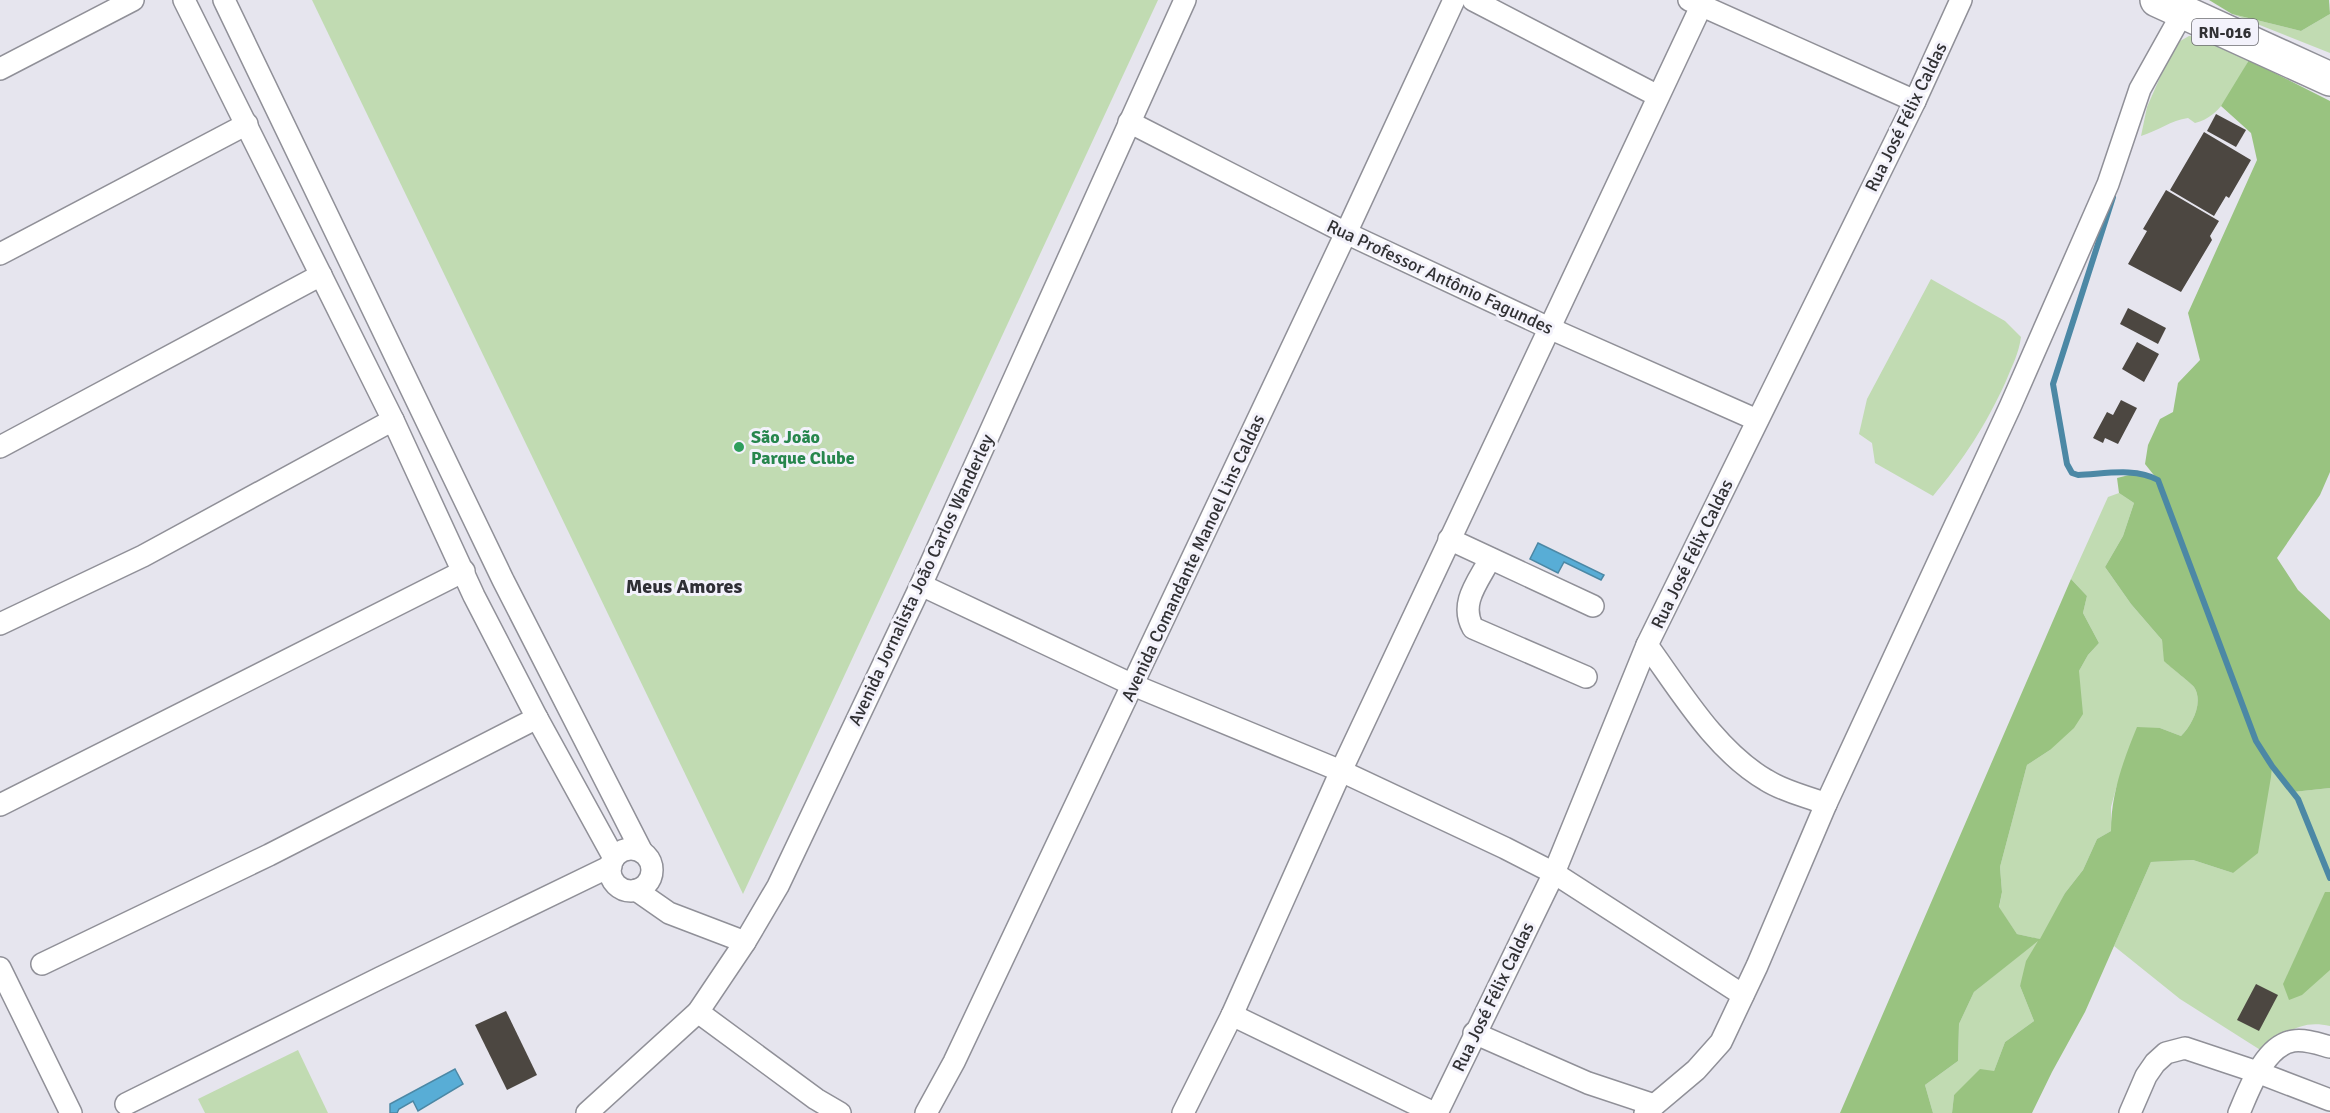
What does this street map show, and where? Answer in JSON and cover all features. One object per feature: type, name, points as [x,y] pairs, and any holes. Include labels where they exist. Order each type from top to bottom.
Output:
[{"type":"main road","name":"RN-016","points":[[2170,6],[2330,80]]},
{"type":"street","points":[[0,69],[133,0]]},
{"type":"street","points":[[224,0],[503,580],[642,852],[648,857],[652,873],[643,887],[636,890]]},
{"type":"street","name":"Avenida Jornalista João Carlos Wanderley","points":[[587,1113],[698,1012],[745,942],[778,886],[921,585],[1185,0]]},
{"type":"street","name":"Avenida Comandante Manoel Lins Caldas","points":[[926,1113],[954,1062],[1133,685],[1454,0]]},
{"type":"street","points":[[1473,0],[1658,96]]},
{"type":"street","name":"Rua José Félix Caldas","points":[[1435,1113],[1554,873],[1647,645],[1915,101],[1961,0]]},
{"type":"street","points":[[187,1],[393,420],[474,596],[612,862],[611,874],[620,887],[636,890],[669,913],[745,942]]},
{"type":"street","points":[[1183,1113],[1232,1014],[1341,771],[1658,96],[1698,2],[1915,101]]},
{"type":"street","points":[[1474,1034],[1649,1109],[1696,1070],[1721,1042],[1826,804],[2108,184],[2170,6]]},
{"type":"street","name":"Rua Professor Antônio Fagundes","points":[[1129,122],[1346,233],[1549,328],[1757,420]]},
{"type":"street","points":[[0,254],[247,124]]},
{"type":"street","points":[[312,255],[342,242]]},
{"type":"street","points":[[0,447],[326,285],[358,279]]},
{"type":"street","points":[[0,624],[143,556],[393,420]]},
{"type":"street","points":[[453,547],[483,536]]},
{"type":"street","points":[[1449,539],[1593,606]]},
{"type":"street","points":[[1490,559],[1467,604],[1467,618],[1473,628],[1586,677]]},
{"type":"street","points":[[0,805],[464,571]]},
{"type":"street","points":[[474,596],[503,580]]},
{"type":"street","points":[[921,585],[1133,685],[1341,771],[1554,873],[1743,995]]},
{"type":"street","points":[[1647,645],[1703,724],[1744,765],[1788,792],[1826,804]]},
{"type":"street","points":[[42,964],[269,855],[537,718]]},
{"type":"street","points":[[126,1104],[612,862],[626,850],[642,852]]},
{"type":"street","points":[[0,968],[71,1113]]},
{"type":"street","points":[[698,1012],[816,1100],[840,1113]]},
{"type":"street","points":[[1232,1014],[1435,1113]]},
{"type":"street","points":[[2239,1113],[2257,1072],[2282,1046],[2293,1041],[2312,1042],[2330,1047]]},
{"type":"street","points":[[2130,1113],[2146,1076],[2155,1063],[2166,1053],[2185,1048],[2330,1100]]},
{"type":"green space","name":"São João Parque Clube","points":[[312,0],[1158,0],[743,894]]},
{"type":"green space","points":[[2209,0],[2329,0],[2330,14],[2301,31],[2232,14]]},
{"type":"green space","points":[[2232,14],[2301,31],[2330,14],[2330,53]]},
{"type":"green space","points":[[2189,36],[2203,37],[2249,60],[2228,98],[2213,114],[2195,123],[2188,118],[2176,121],[2141,136],[2147,107],[2165,66],[2167,54],[2175,44]]},
{"type":"green space","points":[[2249,60],[2330,101],[2330,472],[2320,495],[2277,558],[2298,590],[2330,620],[2330,788],[2293,792],[2263,752],[2272,766],[2258,853],[2233,873],[2193,860],[2151,862],[2085,1012],[2032,1113],[1952,1113],[1954,1095],[1980,1069],[1994,1071],[2005,1042],[2034,1021],[2020,986],[2026,961],[2038,941],[1974,992],[1959,1024],[1958,1061],[1925,1085],[1933,1113],[1840,1113],[2071,579],[2087,596],[2083,613],[2099,643],[2088,655],[2079,671],[2083,714],[2074,728],[2050,750],[2027,765],[2000,867],[2002,892],[1999,907],[2017,934],[2040,939],[2065,893],[2083,870],[2097,839],[2111,831],[2113,804],[2119,778],[2137,727],[2160,728],[2181,736],[2195,713],[2198,699],[2194,687],[2164,661],[2162,640],[2131,604],[2105,567],[2123,536],[2134,503],[2119,493],[2117,478],[2137,473],[2157,479],[2145,464],[2148,445],[2160,419],[2173,412],[2178,383],[2200,360],[2188,313],[2257,160],[2251,133],[2221,106]]},
{"type":"green space","points":[[1931,279],[2005,321],[2021,337],[2013,365],[1991,412],[1955,469],[1933,496],[1875,463],[1872,443],[1859,434],[1867,399]]},
{"type":"green space","points":[[2119,493],[2134,503],[2123,536],[2105,567],[2131,604],[2162,640],[2165,661],[2194,687],[2198,699],[2195,713],[2181,736],[2160,728],[2117,785],[2111,807],[2111,831],[2097,839],[2083,870],[2065,893],[2020,986],[2034,1021],[2005,1042],[1994,1071],[1954,1095],[1952,1113],[1933,1113],[1925,1085],[1958,1061],[1959,1024],[1974,992],[2039,939],[2017,934],[1999,908],[2002,892],[2000,867],[2027,765],[2050,750],[2079,689],[2079,671],[2088,655],[2099,643],[2083,613],[2087,596],[2071,579],[2108,497]]},
{"type":"green space","points":[[2256,741],[2293,792],[2330,788],[2330,1026],[2310,1024],[2293,1029],[2262,1051],[2180,999],[2114,946],[2151,862],[2193,860],[2233,873]]},
{"type":"green space","points":[[2325,892],[2330,892],[2330,970],[2302,995],[2289,1000],[2283,984]]},
{"type":"green space","points":[[298,1050],[328,1113],[205,1113],[198,1099]]},
{"type":"water","points":[[1538,543],[1604,575],[1601,580],[1564,562],[1558,573],[1530,559]]},
{"type":"water","points":[[455,1069],[463,1084],[418,1111],[413,1101],[399,1109],[397,1113],[390,1113],[390,1104]]},
{"type":"building","points":[[2216,114],[2246,130],[2236,147],[2207,131]]},
{"type":"building","points":[[2204,132],[2251,160],[2229,198],[2226,196],[2214,216],[2170,190]]},
{"type":"building","points":[[2166,190],[2219,221],[2210,236],[2212,240],[2181,292],[2128,264],[2147,231],[2143,229]]},
{"type":"building","points":[[2128,308],[2166,328],[2158,344],[2120,324]]},
{"type":"building","points":[[2137,342],[2159,354],[2144,382],[2122,369]]},
{"type":"building","points":[[2121,400],[2137,408],[2118,444],[2105,438],[2103,443],[2093,438],[2107,412],[2113,415]]},
{"type":"building","points":[[2256,984],[2278,995],[2259,1031],[2237,1020]]},
{"type":"building","points":[[506,1011],[537,1075],[507,1090],[475,1025]]},
{"type":"waterway","points":[[2113,197],[2053,384],[2067,464],[2072,473],[2078,475],[2129,472],[2158,480],[2256,741],[2298,799],[2330,878]]},
{"type":"place","name":"São João Parque Clube","points":[[739,447]]},
{"type":"district","name":"Meus Amores","points":[[684,586]]}]
